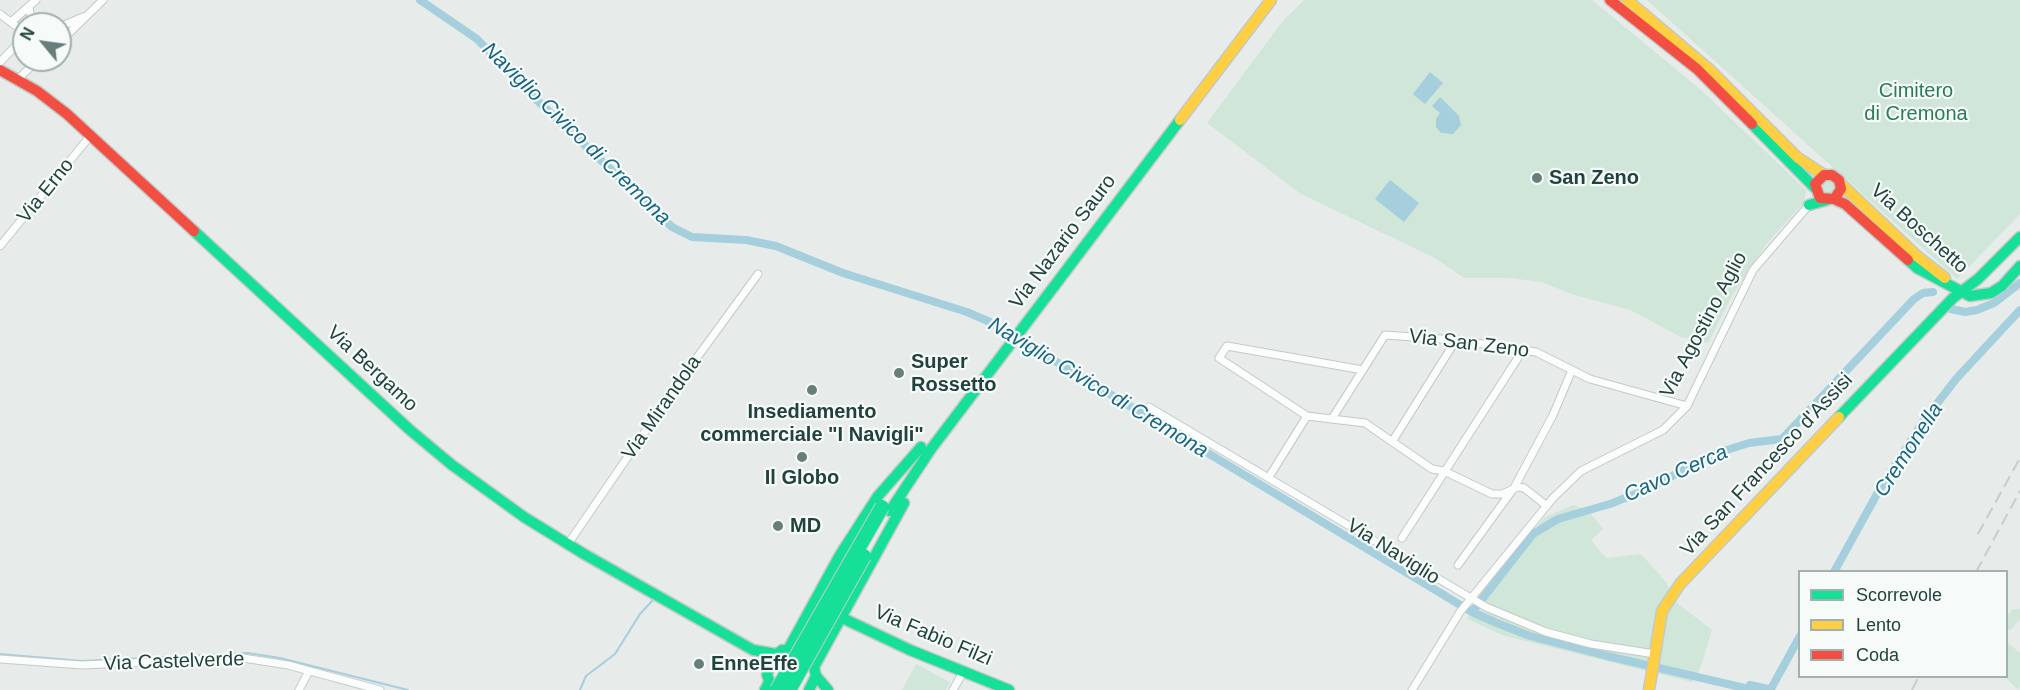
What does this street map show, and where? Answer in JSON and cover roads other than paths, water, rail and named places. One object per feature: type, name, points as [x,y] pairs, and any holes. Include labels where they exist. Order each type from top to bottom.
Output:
[{"type":"main road","name":"Via Boschetto","points":[[1610,0],[1697,69],[1823,195],[1845,204],[1917,268],[1960,292]]},
{"type":"main road","name":"Via Boschetto","points":[[1627,0],[1710,70],[1798,158],[1824,175],[1833,175],[1918,257],[1960,292]]},
{"type":"main road","name":"Via Nazario Sauro","points":[[886,509],[1008,341],[1030,304],[1269,1]]},
{"type":"main road","name":"Via Nazario Sauro","points":[[886,509],[921,447],[1008,341],[1021,329],[1269,1]]},
{"type":"main road","name":"Via Bergamo","points":[[2,65],[18,79],[56,104],[410,430],[478,484],[568,544],[753,650],[802,650],[828,690]]},
{"type":"main road","points":[[1823,195],[1817,180],[1824,175]]},
{"type":"main road","name":"Via Boschetto","points":[[1823,195],[1840,193],[1841,184]]},
{"type":"main road","name":"Via Agostino Aglio","points":[[1809,205],[1823,195]]},
{"type":"main road","name":"Via San Francesco d'Assisi","points":[[1649,690],[1662,611],[1680,584],[1960,292],[1978,279],[2020,237]]},
{"type":"main road","points":[[1960,292],[1980,296],[1991,293],[2002,286],[2020,266]]},
{"type":"main road","points":[[809,690],[841,618],[955,416]]},
{"type":"main road","points":[[771,684],[782,651],[814,603],[840,555],[878,496],[921,447]]},
{"type":"main road","points":[[771,684],[886,509]]},
{"type":"main road","points":[[789,690],[886,509]]},
{"type":"main road","name":"Via Fabio Filzi","points":[[814,603],[841,618],[1009,690]]},
{"type":"main road","name":"Via Bergamo","points":[[753,650],[771,684]]},
{"type":"street","points":[[0,14],[11,22],[36,0]]},
{"type":"street","points":[[72,30],[103,0]]},
{"type":"street","points":[[29,7],[30,12]]},
{"type":"street","points":[[72,22],[85,16]]},
{"type":"street","points":[[2,65],[12,52]]},
{"type":"street","points":[[18,79],[25,72]]},
{"type":"street","name":"Via Erno","points":[[0,246],[91,135]]},
{"type":"street","name":"Via Agostino Aglio","points":[[1412,690],[1470,598],[1547,506],[1581,471],[1663,430],[1688,406],[1753,270],[1809,205]]},
{"type":"street","name":"Via Mirandola","points":[[568,544],[677,385],[758,274]]},
{"type":"street","name":"Via San Zeno","points":[[1363,370],[1385,335],[1456,340],[1536,352],[1590,379],[1688,406]]},
{"type":"street","points":[[1392,442],[1456,340]]},
{"type":"street","points":[[1333,417],[1363,370],[1227,346],[1219,358],[1307,416],[1333,417],[1365,423],[1431,469],[1444,471],[1492,494],[1502,494],[1514,488],[1524,488],[1547,506]]},
{"type":"street","points":[[1402,538],[1523,350]]},
{"type":"street","points":[[1458,566],[1514,488],[1553,414],[1572,370]]},
{"type":"street","name":"Via Naviglio","points":[[1149,407],[1486,607],[1546,632],[1592,644],[1655,654]]},
{"type":"street","points":[[1269,477],[1307,416]]},
{"type":"street","name":"Via Castelverde","points":[[0,659],[82,665],[243,657],[309,671],[380,690]]},
{"type":"street","points":[[298,690],[309,671]]},
{"type":"street","points":[[952,690],[963,672]]},
{"type":"water","points":[[1430,72],[1443,83],[1425,104],[1413,94]]},
{"type":"water","points":[[1440,97],[1459,116],[1461,125],[1453,134],[1441,133],[1436,127],[1436,119],[1440,113],[1432,106]]},
{"type":"water","points":[[1390,180],[1419,203],[1404,222],[1375,199]]},
{"type":"waterway","name":"Naviglio Civico di Cremona","points":[[420,0],[477,39],[525,89],[672,227],[692,237],[746,240],[776,246],[843,273],[967,312],[990,322],[1472,612],[1499,624],[1530,636],[1603,655],[1753,690]]},
{"type":"waterway","name":"Cavo Cerca","points":[[1951,309],[1965,312],[1977,310],[1994,303],[2020,283]]},
{"type":"waterway","name":"Cavo Cerca","points":[[1472,612],[1533,534],[1558,519],[1610,504],[1648,489],[1711,455],[1749,443],[1782,439],[1914,299],[1923,293],[1933,292]]},
{"type":"waterway","name":"Cremonella","points":[[1835,570],[1877,494],[1922,423],[1956,379],[2020,310]]},
{"type":"waterway","points":[[580,690],[586,676],[615,654],[640,614],[652,601]]},
{"type":"waterway","name":"Cremonella","points":[[1750,685],[1768,689],[1772,687],[1798,640]]},
{"type":"waterway","points":[[0,654],[82,661],[248,653],[280,658],[408,690]]},
{"type":"railway","points":[[1978,534],[2020,458]]},
{"type":"railway","points":[[1977,570],[2020,491]]},
{"type":"railway","points":[[1912,690],[1918,678]]},
{"type":"place","name":"San Zeno","points":[[1537,178]]},
{"type":"place","name":"Super Rossetto","points":[[899,373]]},
{"type":"place","name":"Insediamento commerciale \"I Navigli\"","points":[[812,390]]},
{"type":"place","name":"Il Globo","points":[[802,457]]},
{"type":"place","name":"MD","points":[[778,526]]},
{"type":"place","name":"EnneEffe","points":[[699,664]]},
{"type":"park label","name":"Cimitero di Cremona","points":[[1916,102]]}]
